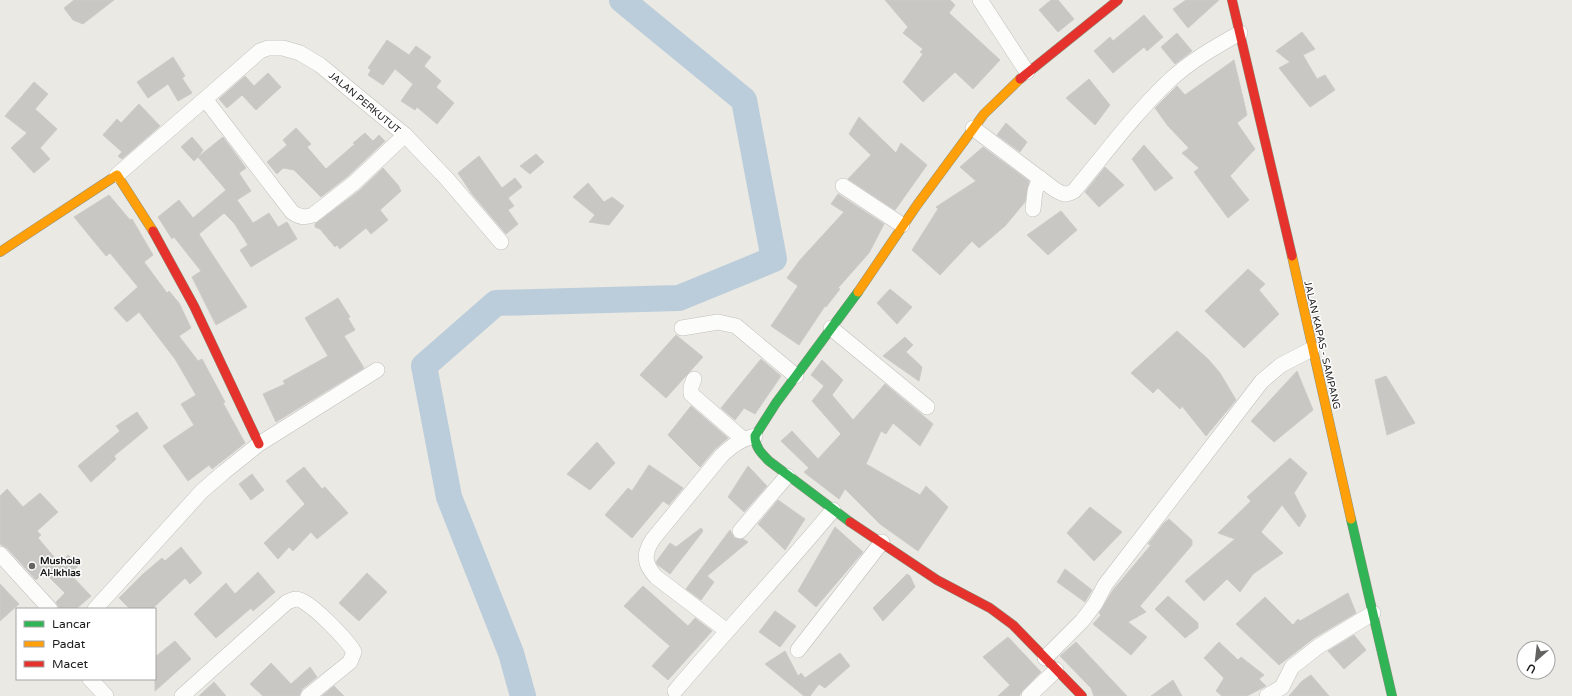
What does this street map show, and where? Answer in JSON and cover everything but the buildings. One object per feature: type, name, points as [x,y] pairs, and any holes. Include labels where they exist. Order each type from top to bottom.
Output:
[{"type":"street","points":[[980,0],[1027,72]]},
{"type":"street","points":[[727,631],[656,577],[646,563],[645,555],[647,548],[699,481],[722,455],[733,444],[749,437],[776,403],[831,328],[902,225],[973,128],[1027,72],[1118,0]]},
{"type":"street","name":"JALAN KAPAS - SAMPANG","points":[[1232,0],[1282,210],[1312,350],[1392,696]]},
{"type":"street","points":[[973,128],[1063,194],[1068,194],[1074,191],[1150,100],[1169,80],[1190,64],[1240,33]]},
{"type":"street","name":"JALAN PERKUTUT","points":[[117,175],[260,51],[268,48],[283,48],[300,53],[320,65],[406,135],[447,179],[501,242]]},
{"type":"street","points":[[205,99],[292,212],[297,216],[305,218],[313,215],[354,183],[406,135]]},
{"type":"street","points":[[0,252],[117,175],[144,212],[179,275],[259,444]]},
{"type":"street","points":[[1033,209],[1032,204],[1040,178]]},
{"type":"street","points":[[843,186],[902,225]]},
{"type":"street","points":[[682,328],[718,322],[736,326],[796,376]]},
{"type":"street","points":[[831,328],[927,407]]},
{"type":"street","points":[[1045,658],[1089,613],[1105,585],[1262,381],[1281,365],[1312,350]]},
{"type":"street","points":[[96,608],[202,491],[259,444],[377,370]]},
{"type":"street","points":[[694,379],[691,387],[691,394],[755,442],[759,451],[787,476],[833,510],[937,580],[1003,616],[1082,696]]},
{"type":"street","points":[[740,531],[787,476]]},
{"type":"street","points":[[675,691],[775,579],[833,510]]},
{"type":"street","points":[[798,650],[882,542]]},
{"type":"street","points":[[0,554],[49,608]]},
{"type":"street","points":[[182,696],[287,602],[297,599],[306,603],[349,643],[354,652],[350,662],[308,696]]},
{"type":"street","points":[[1267,696],[1282,687],[1292,667],[1319,646],[1373,613]]},
{"type":"street","points":[[1029,696],[1056,670]]},
{"type":"street","points":[[91,680],[106,696]]},
{"type":"waterway","points":[[523,696],[511,653],[449,497],[424,366],[496,303],[679,298],[774,259],[744,100],[622,0]]},
{"type":"traffic: fast","points":[[850,522],[769,461],[757,447],[755,436],[776,403],[858,292]]},
{"type":"traffic: fast","points":[[1351,519],[1392,696]]},
{"type":"traffic: slow","points":[[858,292],[917,205],[984,114],[1020,79]]},
{"type":"traffic: slow","points":[[0,252],[117,175],[153,231]]},
{"type":"traffic: slow","points":[[1292,256],[1351,519]]},
{"type":"traffic: jam","points":[[1020,79],[1118,0]]},
{"type":"traffic: jam","points":[[1232,0],[1292,256]]},
{"type":"traffic: jam","points":[[153,231],[194,306],[259,444]]},
{"type":"traffic: jam","points":[[850,522],[937,580],[990,608],[1013,625],[1082,696]]},
{"type":"place","name":"Mushola Al-Ikhlas","points":[[32,566]]}]
